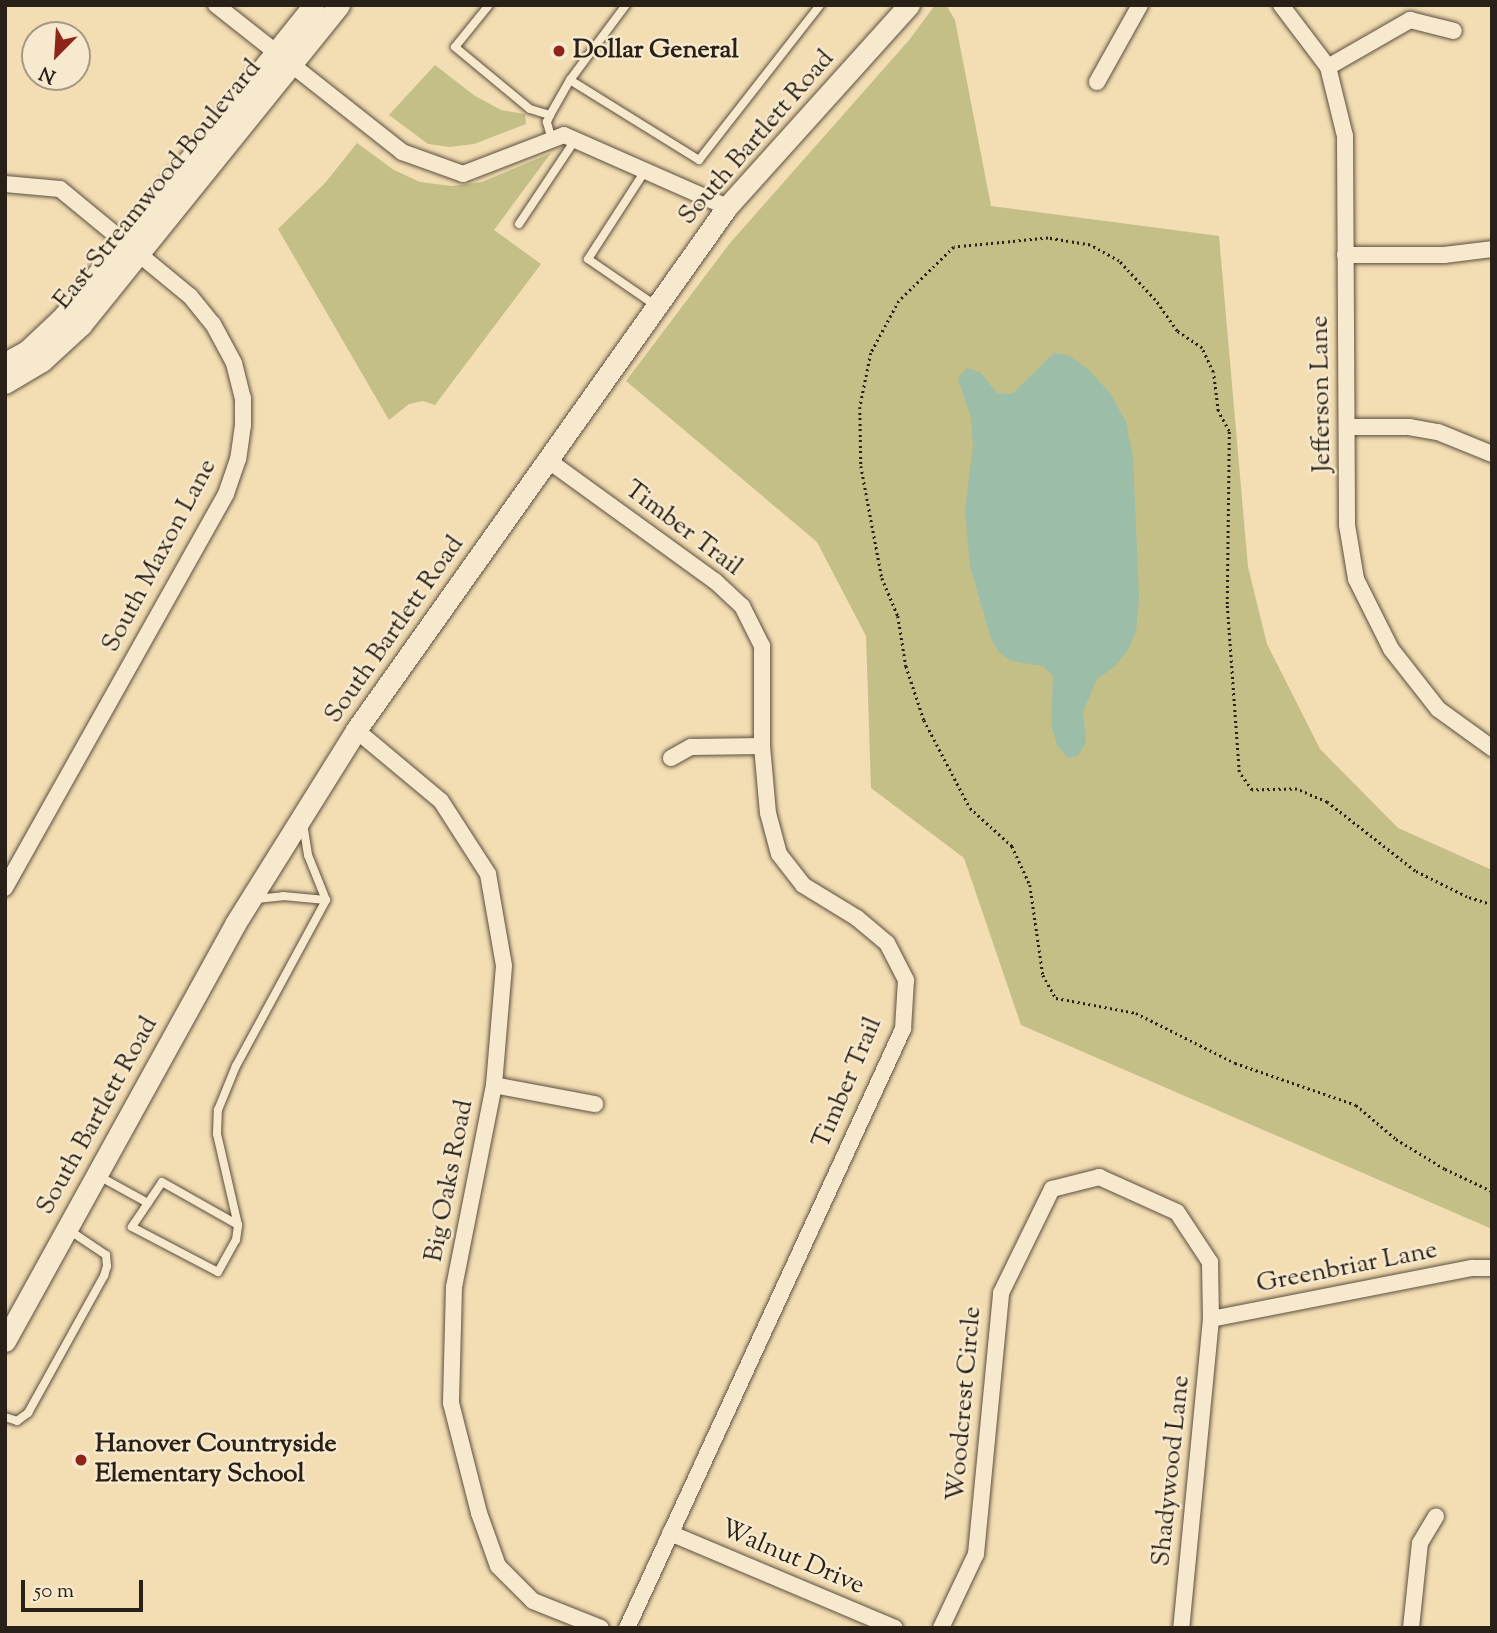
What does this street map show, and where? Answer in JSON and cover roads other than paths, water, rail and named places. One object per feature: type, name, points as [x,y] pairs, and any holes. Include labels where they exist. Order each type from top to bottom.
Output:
[{"type":"main road","name":"East Streamwood Boulevard","points":[[283,59],[314,5]]},
{"type":"main road","name":"East Streamwood Boulevard","points":[[5,383],[35,366],[70,337],[132,248],[283,59],[339,5]]},
{"type":"main road","name":"South Bartlett Road","points":[[5,1341],[251,899],[356,730],[727,207],[909,5]]},
{"type":"main road","name":"East Streamwood Boulevard","points":[[5,363],[27,351],[52,329],[132,248]]},
{"type":"street","points":[[216,5],[402,152],[463,174],[564,135],[727,207]]},
{"type":"street","points":[[1097,82],[1140,5]]},
{"type":"street","name":"Jefferson Lane","points":[[1282,5],[1328,67],[1345,136],[1347,525],[1356,579],[1391,649],[1438,709],[1492,748]]},
{"type":"street","points":[[1328,67],[1410,20],[1454,31]]},
{"type":"street","name":"South Maxon Lane","points":[[5,184],[60,189],[190,296],[224,343],[234,363],[243,398],[238,459],[226,494],[5,888]]},
{"type":"street","points":[[1345,255],[1444,255],[1492,249]]},
{"type":"street","points":[[1348,427],[1409,427],[1438,432],[1492,454]]},
{"type":"street","name":"Timber Trail","points":[[549,461],[715,580],[742,606],[762,646],[762,746],[768,813],[779,854],[803,885],[857,918],[887,943],[905,980],[903,1029],[627,1628]]},
{"type":"street","name":"Big Oaks Road","points":[[356,730],[442,801],[488,874],[504,966],[494,1085],[454,1287],[451,1403],[478,1513],[498,1566],[533,1601],[601,1628]]},
{"type":"street","points":[[671,758],[691,747],[762,746]]},
{"type":"street","points":[[494,1085],[595,1104]]},
{"type":"street","name":"Woodcrest Circle","points":[[941,1628],[975,1554],[1001,1293],[1052,1189],[1099,1177],[1177,1212],[1210,1262],[1211,1319]]},
{"type":"street","name":"Greenbriar Lane","points":[[1211,1319],[1472,1268],[1492,1268]]},
{"type":"street","name":"Shadywood Lane","points":[[1181,1628],[1211,1319]]},
{"type":"street","points":[[1411,1628],[1420,1543],[1436,1516]]},
{"type":"street","name":"Walnut Drive","points":[[670,1533],[895,1628]]},
{"type":"lane","points":[[489,5],[455,47],[530,109],[550,116]]},
{"type":"lane","points":[[552,140],[547,122],[550,116],[570,80],[626,5]]},
{"type":"lane","points":[[570,80],[699,160],[820,5]]},
{"type":"lane","points":[[519,224],[575,140]]},
{"type":"lane","points":[[645,171],[588,259],[657,306]]},
{"type":"lane","points":[[302,818],[308,855],[326,900]]},
{"type":"lane","points":[[251,899],[283,896],[326,900]]},
{"type":"lane","points":[[238,1225],[162,1182],[132,1227],[218,1272],[236,1240],[238,1225],[217,1134],[218,1110],[236,1066],[326,900]]},
{"type":"lane","points":[[97,1175],[148,1203]]},
{"type":"lane","points":[[5,1417],[17,1421],[28,1413],[104,1276],[106,1255],[67,1229]]},
{"type":"place","name":"Dollar General","points":[[559,51]]},
{"type":"place","name":"Hanover Countryside Elementary School","points":[[81,1460]]}]
